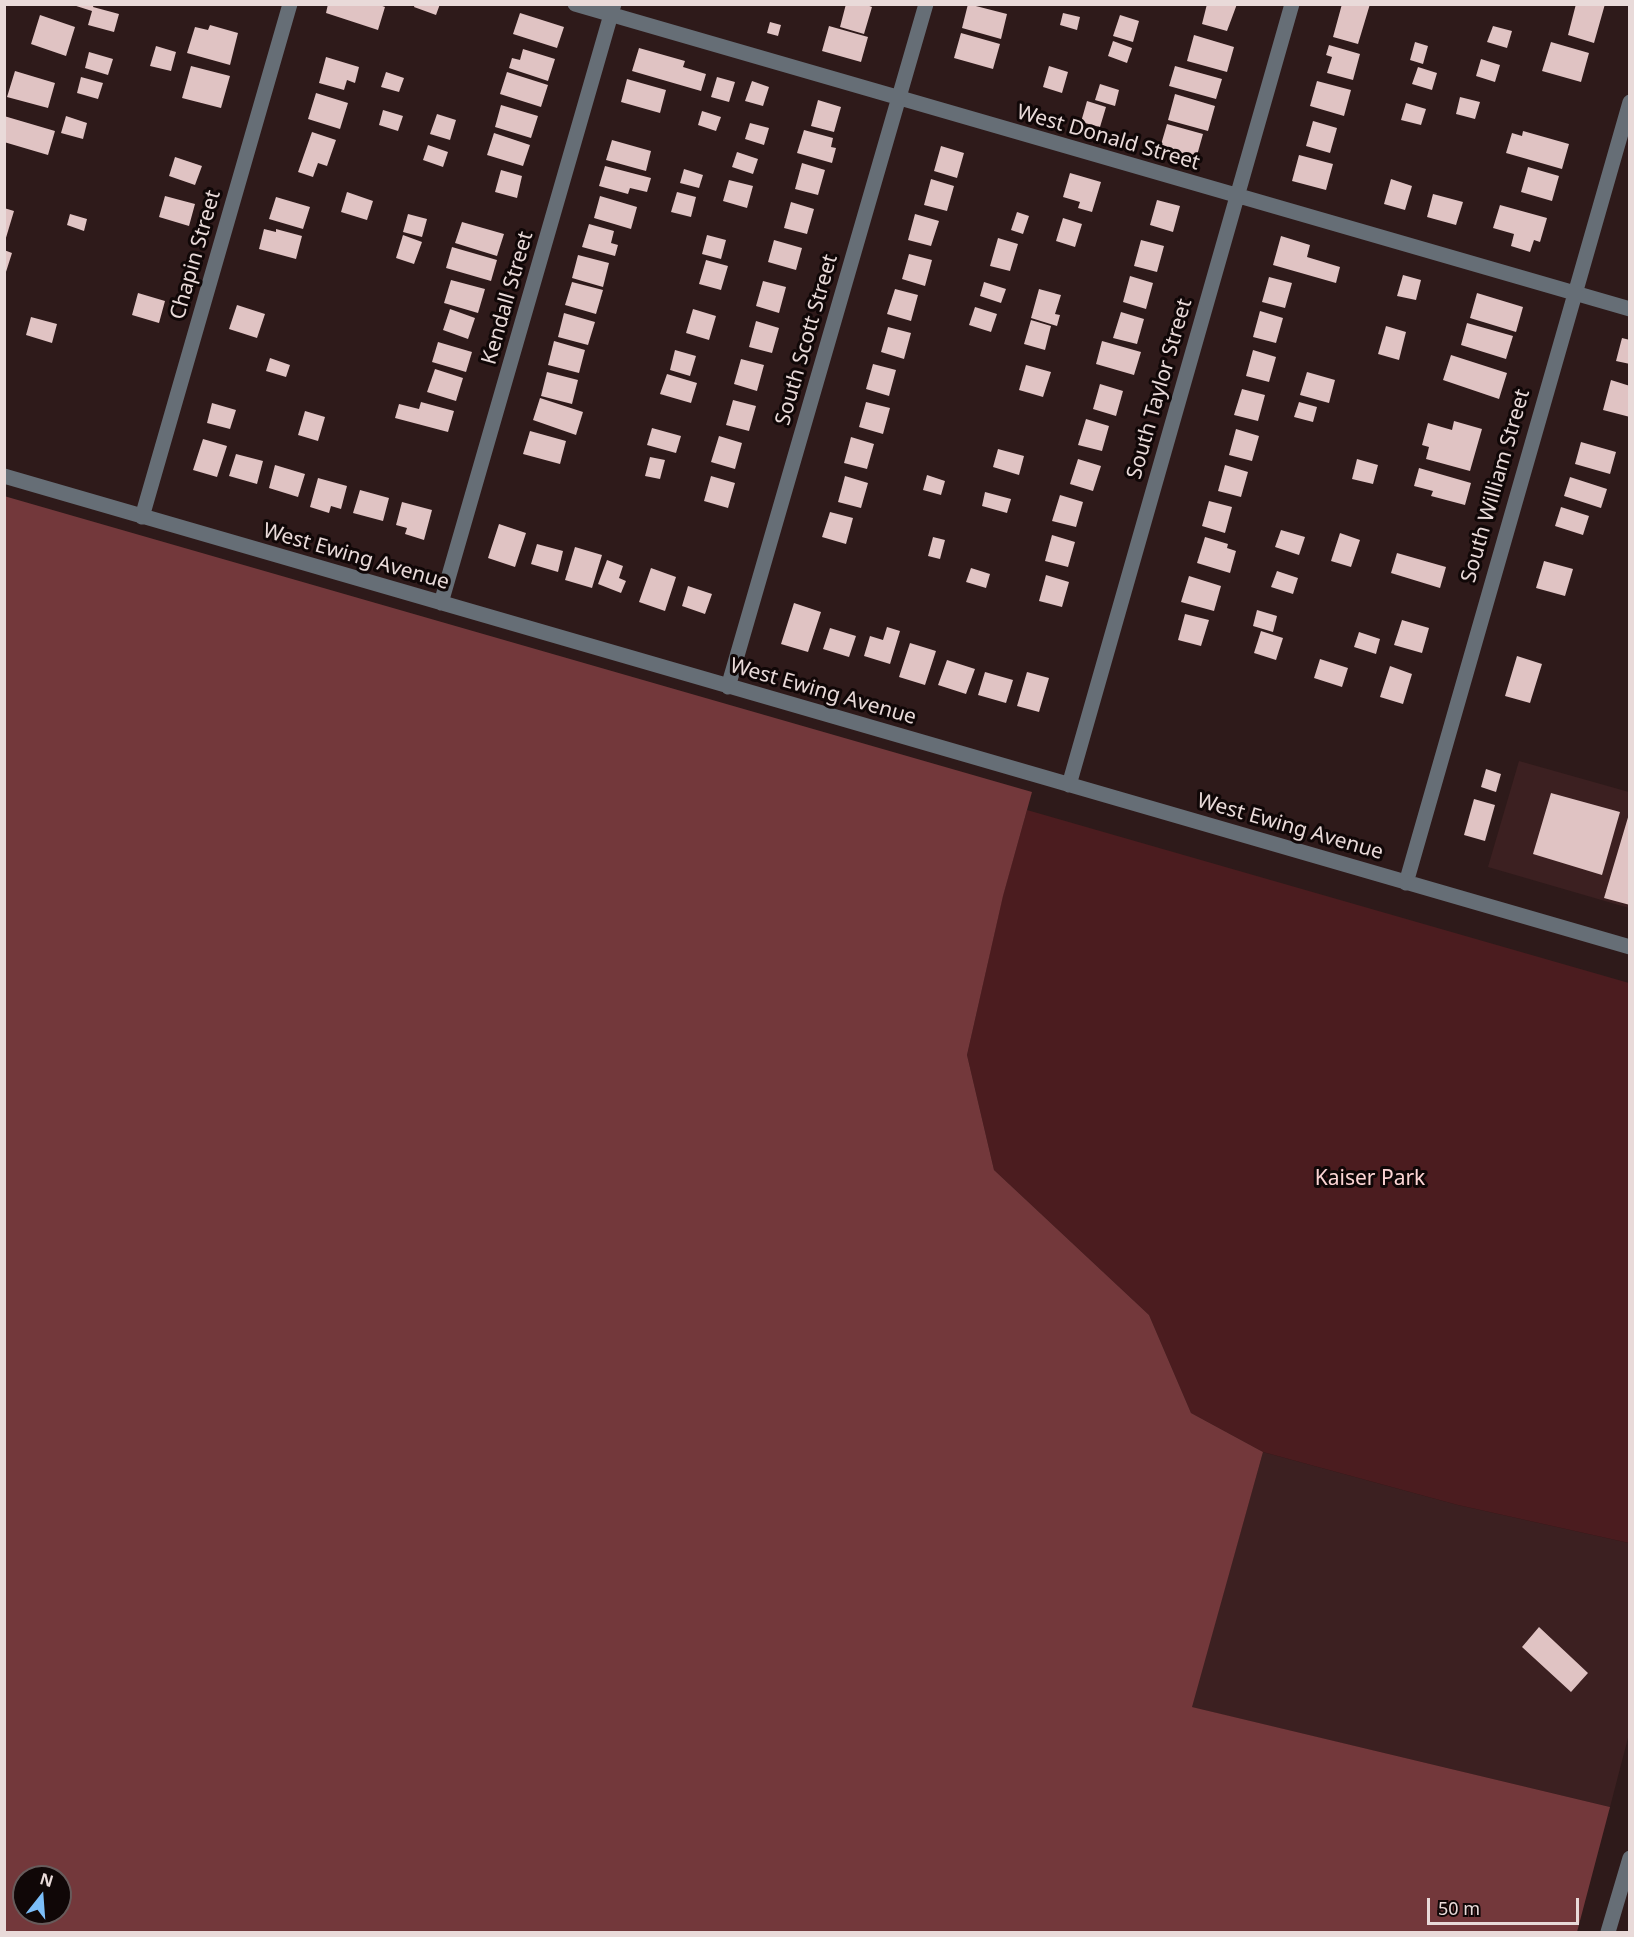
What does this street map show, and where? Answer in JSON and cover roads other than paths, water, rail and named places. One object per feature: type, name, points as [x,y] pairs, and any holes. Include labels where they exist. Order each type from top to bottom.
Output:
[{"type":"street","name":"Chapin Street","points":[[142,517],[290,4]]},
{"type":"street","name":"West Donald Street","points":[[575,4],[613,10],[899,100],[1629,309]]},
{"type":"street","name":"South Scott Street","points":[[728,687],[926,4]]},
{"type":"street","name":"South Taylor Street","points":[[1068,785],[1292,4]]},
{"type":"street","name":"Kendall Street","points":[[441,603],[613,10]]},
{"type":"street","name":"South William Street","points":[[1406,883],[1629,102]]},
{"type":"street","name":"West Ewing Avenue","points":[[4,476],[1629,947]]},
{"type":"street","points":[[1608,1932],[1629,1858]]},
{"type":"park label","name":"Kaiser Park","points":[[1370,1179]]}]
